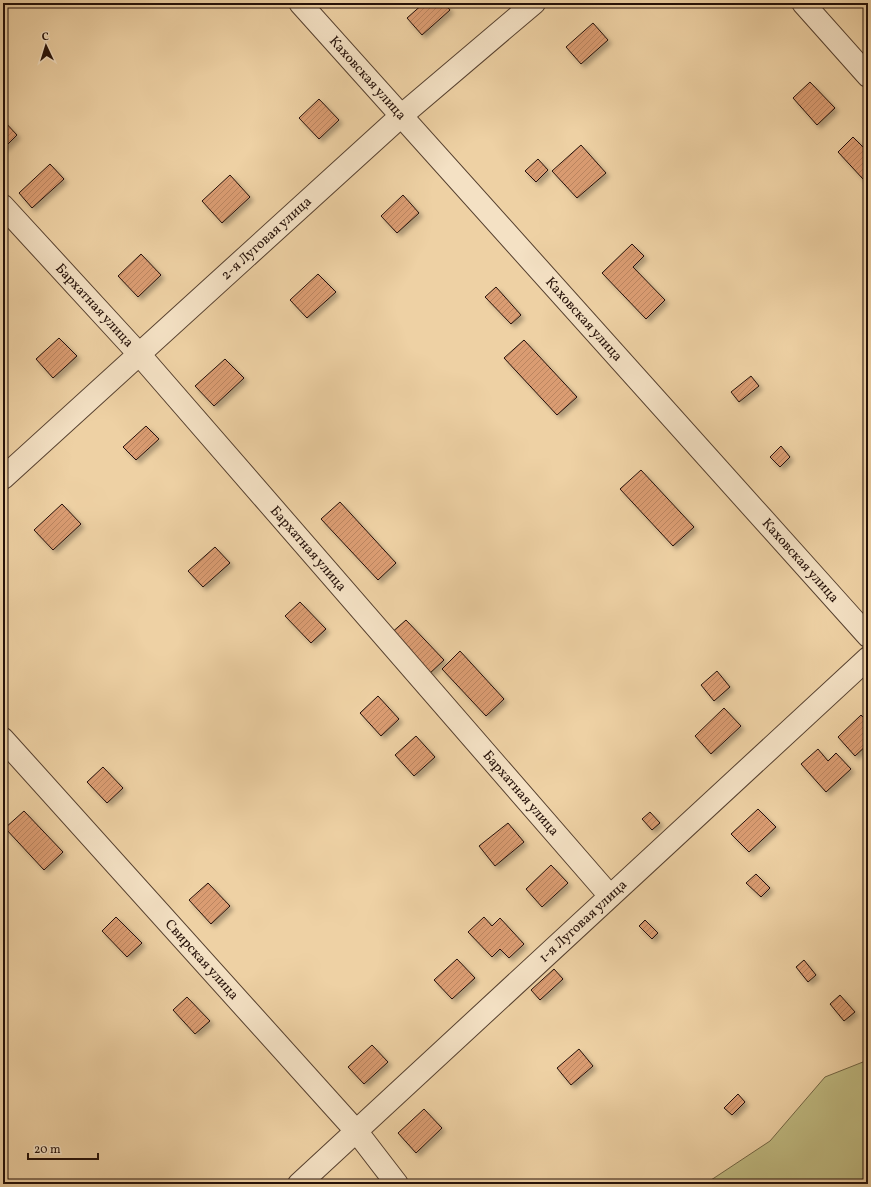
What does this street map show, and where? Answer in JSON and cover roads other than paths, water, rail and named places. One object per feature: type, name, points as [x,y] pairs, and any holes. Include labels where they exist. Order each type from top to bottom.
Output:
[{"type":"street","name":"Каховская улица","points":[[300,3],[868,636]]},
{"type":"street","name":"2-я Луговая улица","points":[[3,478],[401,116],[534,3]]},
{"type":"street","points":[[803,3],[868,76]]},
{"type":"street","name":"Бархатная улица","points":[[3,206],[139,354],[610,896]]},
{"type":"street","name":"1-я Луговая улица","points":[[299,1184],[868,658]]},
{"type":"street","name":"Свирская улица","points":[[3,739],[357,1132],[397,1184]]}]
